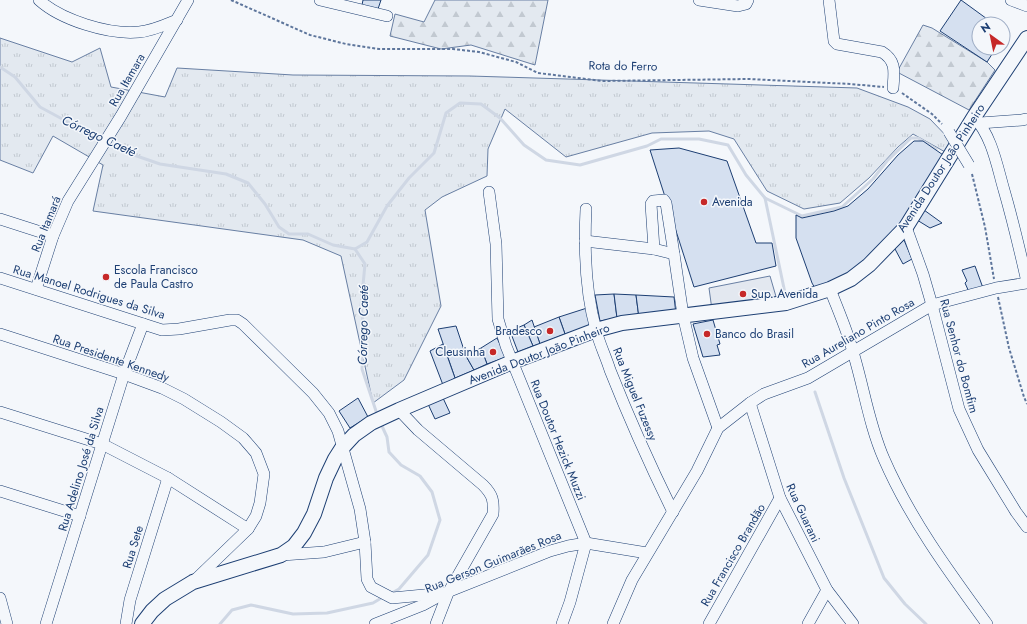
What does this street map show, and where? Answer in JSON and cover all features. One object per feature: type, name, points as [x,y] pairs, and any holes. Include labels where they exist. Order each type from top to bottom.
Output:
[{"type":"main road","name":"Avenida Doutor João Pinheiro","points":[[145,623],[152,611],[166,599],[193,582],[281,555],[294,546],[304,533],[314,514],[326,478],[335,459],[342,448],[354,435],[371,423],[512,362],[596,330],[622,323],[786,303],[830,289],[851,279],[870,265],[906,227],[977,120],[1027,38]]},
{"type":"street","points":[[39,0],[45,6],[73,20],[105,30],[127,33],[154,29],[177,20],[188,0]]},
{"type":"street","points":[[320,0],[355,4],[387,16]]},
{"type":"street","points":[[699,0],[738,6],[746,4],[748,0]]},
{"type":"street","points":[[829,0],[832,36],[834,41],[837,44],[882,52],[886,55],[894,67],[893,88]]},
{"type":"street","points":[[1011,0],[1027,6]]},
{"type":"street","name":"Rua Itamara","points":[[98,152],[121,116],[177,20]]},
{"type":"street","points":[[977,120],[1027,119]]},
{"type":"street","points":[[977,120],[986,135],[995,158],[1015,228],[1027,283]]},
{"type":"street","points":[[949,132],[969,165]]},
{"type":"street","name":"Rua Itamará","points":[[36,289],[53,236],[68,201],[98,152]]},
{"type":"street","name":"Rua Doutor Hezick Muzzi","points":[[489,192],[496,244],[498,319],[512,362],[586,544]]},
{"type":"street","points":[[653,243],[652,204],[653,201],[662,200],[666,203],[683,315],[693,358],[718,428]]},
{"type":"street","name":"Rua Miguel Fuzessy","points":[[586,209],[585,241],[587,283],[596,330],[627,413],[673,512]]},
{"type":"street","points":[[0,219],[53,236]]},
{"type":"street","name":"Rua Senhor do Bomfim","points":[[906,227],[923,274],[959,409],[981,456],[1027,527]]},
{"type":"street","points":[[585,241],[653,243],[671,238]]},
{"type":"street","points":[[653,243],[674,254]]},
{"type":"street","name":"Rua Manoel Rodrigues da Silva","points":[[0,278],[162,330],[230,320],[237,320],[243,324],[314,393],[329,413],[338,431],[360,509],[365,542],[367,579],[371,587],[389,598],[446,593]]},
{"type":"street","name":"Rua Aureliano Pinto Rosa","points":[[613,624],[632,580],[697,471],[718,428],[764,394],[808,378],[932,305],[996,288],[1027,283]]},
{"type":"street","points":[[830,289],[853,351],[869,416],[884,459],[909,509],[944,565],[986,624]]},
{"type":"street","name":"Rua Adelino José da Silva","points":[[46,624],[124,374],[144,324]]},
{"type":"street","name":"Rua Presidente Kennedy","points":[[0,334],[124,374],[162,388],[184,399],[221,422],[244,438],[256,453],[264,474],[256,516],[248,529],[193,582]]},
{"type":"street","name":"Rua Guarani","points":[[750,403],[780,498],[827,590],[853,624]]},
{"type":"street","points":[[397,411],[486,488],[490,492],[494,504],[493,514],[446,593],[436,624]]},
{"type":"street","points":[[0,412],[102,444],[168,478],[248,529]]},
{"type":"street","name":"Rua Sete","points":[[126,624],[130,600],[168,478]]},
{"type":"street","points":[[0,491],[80,516]]},
{"type":"street","name":"Rua Francisco Brandão","points":[[708,624],[780,498]]},
{"type":"street","points":[[281,555],[324,552],[365,542]]},
{"type":"street","points":[[562,624],[570,602],[586,544]]},
{"type":"street","name":"Rua Gerson Guimarães Rosa","points":[[376,624],[423,605],[446,593],[550,551],[568,546],[586,544],[647,553]]},
{"type":"street","points":[[808,624],[827,590]]},
{"type":"street","points":[[0,598],[2,611],[7,624]]},
{"type":"path","name":"Rota do Ferro","points":[[231,0],[310,35],[346,44],[379,49],[453,49],[479,52],[516,62],[538,73],[545,74],[602,81],[749,79],[850,84],[893,88],[932,114],[949,132]]},
{"type":"green space","points":[[435,0],[548,0],[535,65],[471,45],[441,49],[390,36],[395,14],[424,22]]},
{"type":"green space","points":[[923,25],[932,28],[971,52],[971,56],[977,56],[987,62],[995,70],[969,110],[897,72]]},
{"type":"green space","points":[[0,38],[72,62],[100,48],[111,87],[165,97],[177,68],[293,75],[470,76],[857,88],[908,107],[930,119],[954,144],[947,153],[913,134],[898,147],[869,178],[840,203],[804,209],[767,191],[734,139],[709,131],[652,133],[566,157],[505,109],[488,149],[487,176],[442,197],[425,210],[441,306],[404,380],[373,403],[341,256],[303,240],[93,211],[103,165],[53,136],[33,173],[0,160]]},
{"type":"shaded area","name":"Sup. Avenida","points":[[770,276],[777,300],[712,310],[709,288]]},
{"type":"building","points":[[363,0],[381,0],[378,9],[362,5]]},
{"type":"building","points":[[961,0],[983,16],[971,16],[971,51],[940,31]]},
{"type":"building","points":[[978,56],[991,56],[987,62]]},
{"type":"building","points":[[914,141],[923,141],[946,157],[892,235],[853,273],[816,290],[812,283],[796,238],[796,215],[802,218],[834,211],[848,206],[868,189],[898,155]]},
{"type":"building","name":"Avenida","points":[[679,148],[727,161],[756,243],[772,243],[776,266],[694,287],[650,150]]},
{"type":"building","points":[[924,210],[942,223],[930,228],[917,220]]},
{"type":"building","points":[[904,240],[912,259],[903,264],[895,249]]},
{"type":"building","points":[[975,266],[983,288],[969,292],[965,283],[967,281],[962,270]]},
{"type":"building","points":[[614,294],[617,318],[600,321],[595,295]]},
{"type":"building","points":[[614,294],[636,295],[639,318],[617,318]]},
{"type":"building","points":[[636,295],[674,297],[676,314],[639,318]]},
{"type":"building","points":[[587,308],[591,326],[565,334],[559,317]]},
{"type":"building","name":"Bradesco","points":[[559,317],[565,334],[540,344],[534,327]]},
{"type":"building","points":[[532,320],[540,344],[533,346],[524,325]]},
{"type":"building","name":"Banco do Brasil","points":[[713,320],[720,344],[717,345],[720,355],[703,357],[693,324]]},
{"type":"building","points":[[524,325],[533,346],[518,352],[510,331]]},
{"type":"building","points":[[456,326],[466,356],[474,370],[455,378],[438,329]]},
{"type":"building","name":"Cleusinha","points":[[497,338],[506,357],[487,364],[481,348]]},
{"type":"building","points":[[443,344],[455,378],[443,385],[430,351]]},
{"type":"building","points":[[481,348],[487,364],[474,370],[466,356]]},
{"type":"building","points":[[358,398],[368,417],[350,428],[339,411]]},
{"type":"building","points":[[443,398],[450,413],[435,419],[428,404]]},
{"type":"waterway","name":"Córrego Caeté","points":[[0,67],[15,77],[40,107],[90,134],[131,154],[160,164],[226,174],[248,183],[265,204],[279,227],[289,234],[308,234],[333,245],[355,249],[365,264],[361,306],[363,322],[362,369],[378,417]]},
{"type":"waterway","points":[[355,249],[367,242],[387,206],[409,178],[434,153],[446,113],[460,103],[481,104],[500,118],[524,145],[546,160],[580,165],[647,146],[661,139],[699,139],[728,145],[746,175],[765,198],[802,216],[842,207],[873,179],[887,161],[911,138],[918,138],[936,149]]},
{"type":"waterway","points":[[765,198],[785,293]]},
{"type":"waterway","points":[[815,392],[844,478],[884,578],[905,604],[926,624]]},
{"type":"waterway","name":"Córrego Caeté","points":[[381,424],[387,437],[389,452],[401,465],[420,476],[432,492],[440,520],[428,555],[399,589],[390,594]]},
{"type":"waterway","name":"Córrego Caeté","points":[[220,624],[232,610],[251,605],[293,614],[327,613],[373,603],[383,597]]},
{"type":"place","name":"Avenida","points":[[704,202]]},
{"type":"place","name":"Escola Francisco de Paula Castro","points":[[106,277]]},
{"type":"place","name":"Sup. Avenida","points":[[743,294]]},
{"type":"place","name":"Bradesco","points":[[550,331]]},
{"type":"place","name":"Banco do Brasil","points":[[707,334]]},
{"type":"place","name":"Cleusinha","points":[[493,352]]}]
